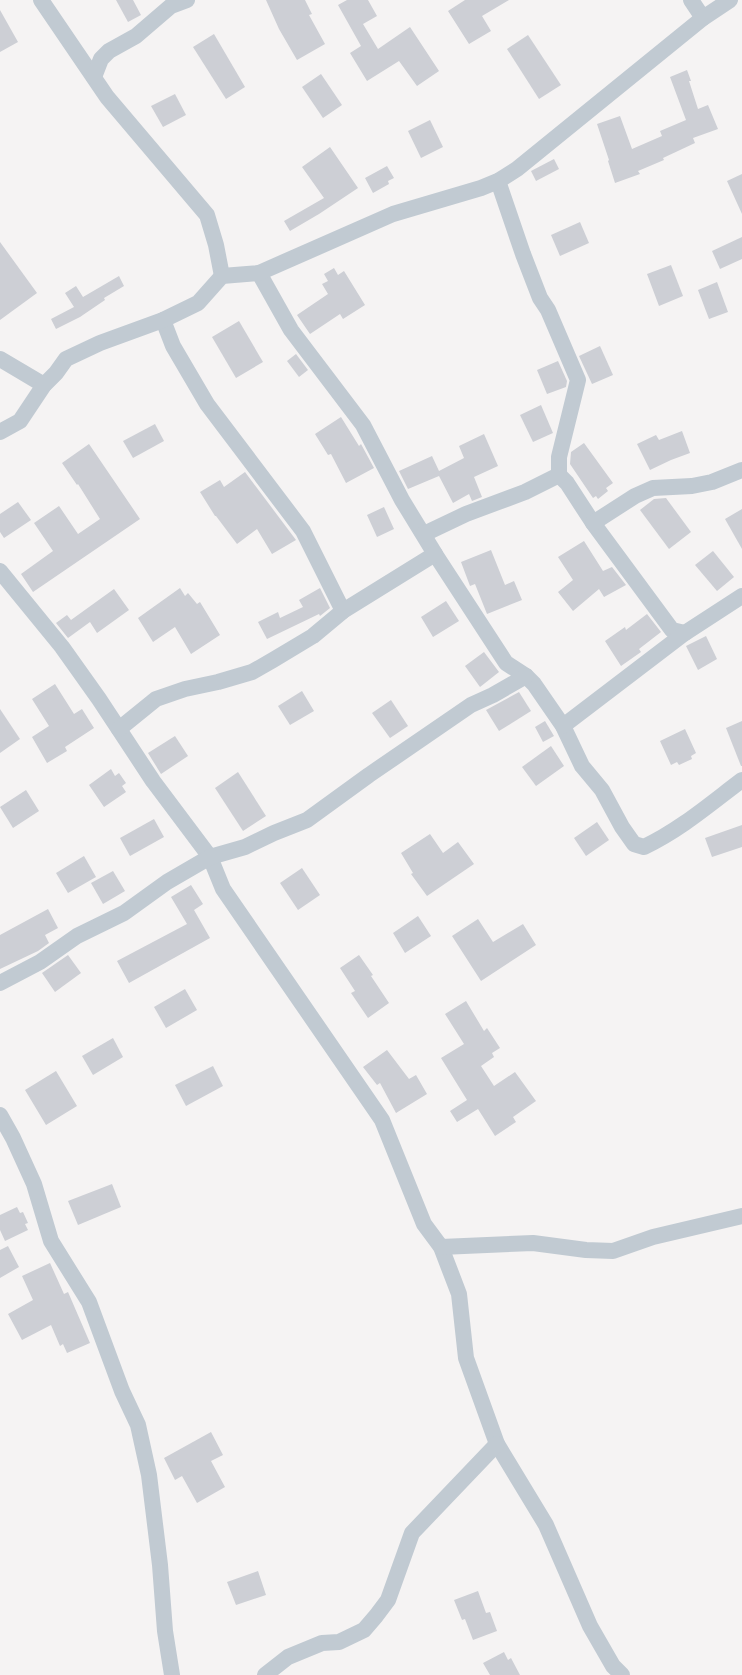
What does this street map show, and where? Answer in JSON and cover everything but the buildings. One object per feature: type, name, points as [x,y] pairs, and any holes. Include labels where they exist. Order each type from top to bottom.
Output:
[{"type":"street","points":[[41,0],[107,97],[207,215],[216,244],[222,276]]},
{"type":"street","points":[[94,77],[101,59],[109,51],[136,36],[171,6],[187,0]]},
{"type":"street","points":[[691,0],[703,18]]},
{"type":"street","points":[[0,432],[20,421],[44,385],[66,359],[100,343],[163,320],[198,303],[222,276],[259,273],[393,214],[498,181],[517,169],[703,18],[730,0]]},
{"type":"street","points":[[498,181],[540,298],[548,310],[578,380],[559,457],[559,475],[672,630],[685,633]]},
{"type":"street","points":[[259,273],[291,330],[363,425],[402,500],[506,663],[534,684],[563,726],[582,766],[602,790],[634,844],[644,848],[662,838],[742,780]]},
{"type":"street","points":[[163,320],[173,346],[207,404],[303,531],[343,611]]},
{"type":"street","points":[[0,359],[44,385]]},
{"type":"street","points":[[593,523],[635,496],[653,489],[712,482],[742,470]]},
{"type":"street","points":[[424,534],[466,514],[525,492],[559,475]]},
{"type":"street","points":[[119,729],[156,699],[252,672],[313,636],[343,611],[435,554]]},
{"type":"street","points":[[0,571],[62,647],[153,781],[210,857],[223,889],[382,1120],[424,1224],[441,1247],[459,1294],[466,1358],[497,1444],[546,1525],[590,1626],[613,1666],[622,1675]]},
{"type":"street","points":[[563,726],[685,633],[742,596]]},
{"type":"street","points":[[0,983],[39,962],[77,936],[124,913],[167,882],[210,857],[245,848],[307,820],[471,705],[526,676]]},
{"type":"street","points":[[0,1115],[34,1184],[51,1241],[89,1302],[114,1371],[138,1425],[149,1475],[165,1631],[172,1675]]},
{"type":"street","points":[[441,1247],[533,1243],[613,1251],[653,1237],[742,1216]]},
{"type":"street","points":[[264,1675],[288,1657],[322,1643],[339,1642],[364,1630],[388,1599],[412,1533],[497,1444]]}]
